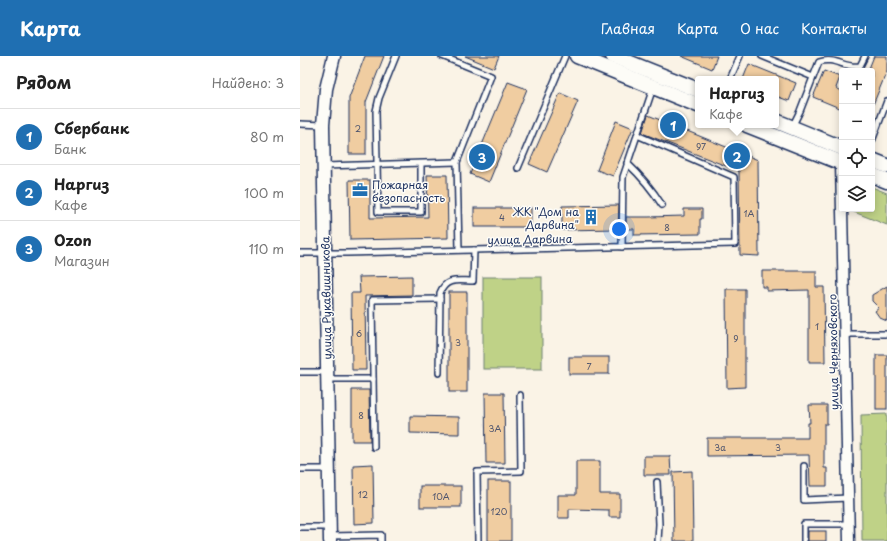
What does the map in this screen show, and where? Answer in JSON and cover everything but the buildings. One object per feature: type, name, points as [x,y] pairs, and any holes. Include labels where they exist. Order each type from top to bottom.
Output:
[{"type":"main road","points":[[577,56],[695,104]]},
{"type":"main road","points":[[613,56],[695,89]]},
{"type":"main road","points":[[779,123],[839,147]]},
{"type":"main road","points":[[755,128],[839,161]]},
{"type":"main road","points":[[875,161],[887,166]]},
{"type":"main road","points":[[874,176],[887,181]]},
{"type":"street","name":"улица Рукавишникова","points":[[330,535],[323,124],[326,89],[334,56]]},
{"type":"street","name":"улица Черняховского","points":[[842,176],[849,541]]},
{"type":"lane","points":[[396,56],[379,98],[376,111],[378,212],[421,212],[421,164]]},
{"type":"lane","points":[[442,56],[491,76],[457,162],[459,250]]},
{"type":"lane","points":[[518,168],[565,56]]},
{"type":"lane","points":[[731,76],[740,56]]},
{"type":"lane","points":[[762,56],[813,77]]},
{"type":"lane","points":[[792,128],[819,62],[825,58],[834,58],[855,67],[860,66],[865,56]]},
{"type":"lane","points":[[622,247],[623,176],[654,87]]},
{"type":"lane","points":[[873,140],[887,101]]},
{"type":"lane","points":[[300,124],[323,124]]},
{"type":"lane","name":"улица Дарвина","points":[[300,252],[326,253],[735,244],[734,177],[637,135]]},
{"type":"lane","points":[[324,166],[457,162]]},
{"type":"lane","points":[[627,163],[640,174],[662,205]]},
{"type":"lane","points":[[439,373],[440,293],[443,286],[450,281],[473,281],[474,250]]},
{"type":"lane","points":[[374,447],[372,300],[440,299]]},
{"type":"lane","points":[[844,334],[887,334]]},
{"type":"lane","points":[[300,372],[328,376],[373,379]]},
{"type":"lane","points":[[478,541],[477,472],[521,470],[520,395]]},
{"type":"lane","points":[[804,466],[804,500],[848,498]]},
{"type":"lane","points":[[300,469],[329,469]]},
{"type":"lane","points":[[657,482],[659,524],[658,541]]},
{"type":"lane","points":[[804,541],[804,524],[848,524]]},
{"type":"lane","points":[[300,527],[330,535],[381,535],[381,541]]},
{"type":"green space","points":[[875,188],[887,193],[887,225],[854,212],[875,212]]},
{"type":"green space","points":[[483,277],[542,277],[542,369],[483,369]]},
{"type":"green space","points":[[887,414],[887,541],[862,541],[861,415]]},
{"type":"place","name":"Сбербанк","points":[[673,125]]},
{"type":"place","name":"Наргиз","points":[[737,156]]},
{"type":"place","name":"Ozon","points":[[482,157]]},
{"type":"place","name":"Пожарная безопасность","points":[[360,190]]},
{"type":"place","name":"ЖК \"Дом на Дарвина\"","points":[[591,217]]}]
